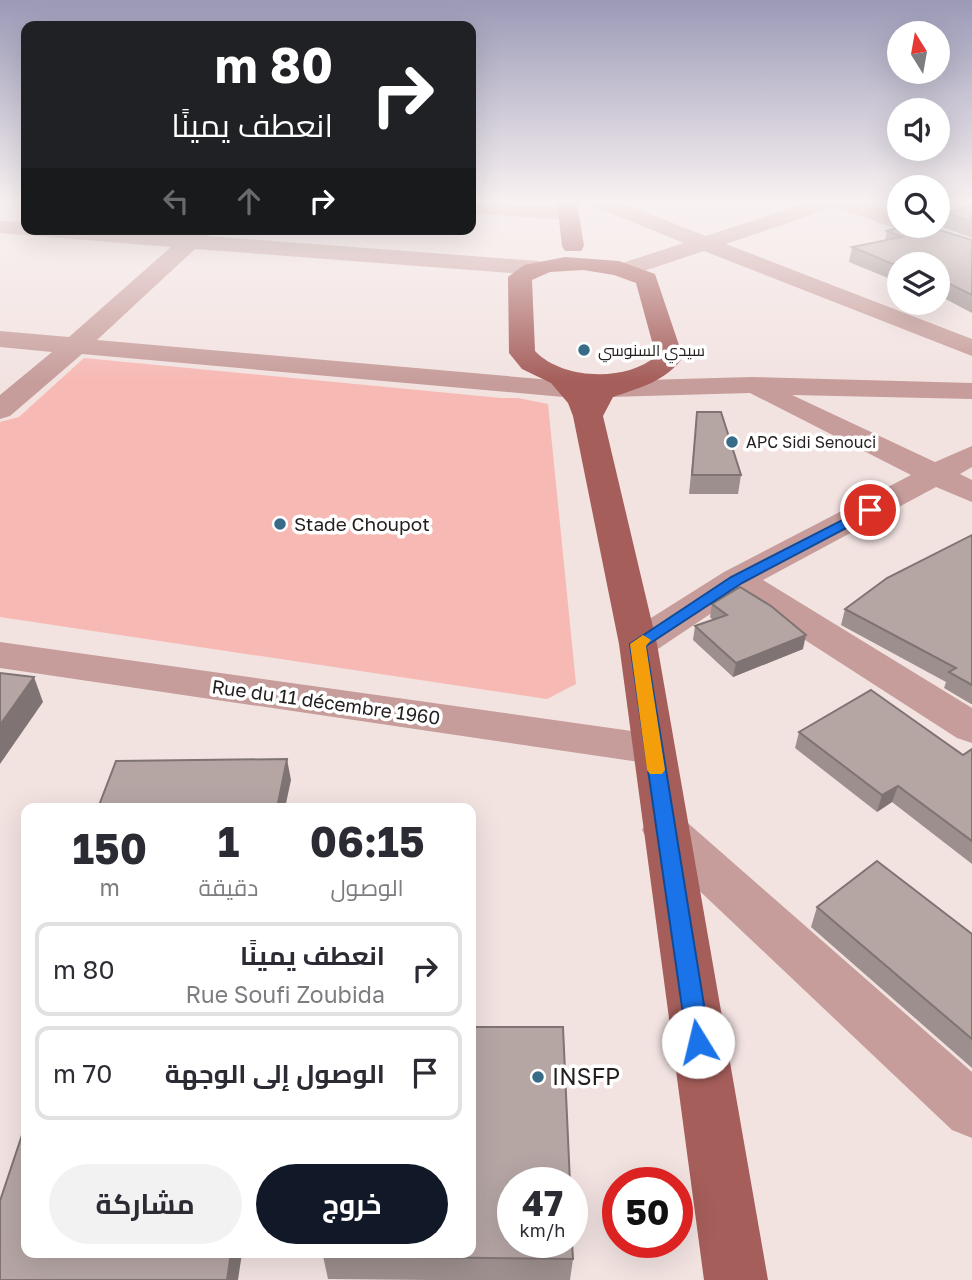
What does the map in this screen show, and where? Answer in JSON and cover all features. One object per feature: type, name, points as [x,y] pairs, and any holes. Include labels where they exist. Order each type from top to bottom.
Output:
[{"type":"main road","points":[[556,262],[520,278],[522,354],[527,362],[581,393],[640,377],[661,368],[670,358],[648,279],[598,262]]},
{"type":"main road","points":[[546,267],[579,264],[617,268]]},
{"type":"main road","points":[[581,393],[596,381],[640,377]]},
{"type":"main road","points":[[581,393],[638,644],[736,1280]]},
{"type":"street","points":[[0,410],[168,262]]},
{"type":"street","points":[[487,262],[546,267]]},
{"type":"street","points":[[617,268],[640,262]]},
{"type":"street","points":[[756,262],[972,348]]},
{"type":"street","points":[[0,339],[581,393],[751,385],[972,391]]},
{"type":"street","points":[[670,358],[682,388]]},
{"type":"street","points":[[751,385],[972,492]]},
{"type":"street","points":[[638,644],[737,580],[972,456]]},
{"type":"street","points":[[737,580],[972,728]]},
{"type":"street","name":"Rue du 11 décembre 1960","points":[[0,655],[653,748]]},
{"type":"street","points":[[665,830],[972,1110]]},
{"type":"shaded area","name":"Stade Choupot","points":[[84,358],[518,398],[548,404],[576,684],[547,699],[0,617],[0,422],[19,417]]},
{"type":"building","points":[[950,262],[972,262],[972,295],[950,284]]},
{"type":"building","points":[[697,412],[721,412],[741,475],[692,475]]},
{"type":"building","points":[[972,535],[972,685],[949,672],[956,668],[845,609],[887,578]]},
{"type":"building","points":[[740,587],[771,606],[806,635],[736,663],[695,626],[727,615],[712,604]]},
{"type":"building","points":[[0,673],[34,677],[0,725]]},
{"type":"building","points":[[871,690],[963,755],[972,749],[972,841],[898,786],[882,795],[799,732]]},
{"type":"building","points":[[287,759],[278,803],[100,803],[116,761]]},
{"type":"building","points":[[877,861],[972,934],[972,1039],[817,907]]},
{"type":"building","points":[[476,1027],[563,1027],[569,1167],[497,1167],[497,1258],[573,1259],[476,1258]]},
{"type":"building","points":[[21,1138],[21,1258],[230,1258],[227,1280],[0,1280],[0,1201]]},
{"type":"slow traffic","points":[[643,640],[638,644],[656,770]]},
{"type":"place","name":"سيدي السنوسي","points":[[584,350]]},
{"type":"place","name":"APC Sidi Senouci","points":[[732,442]]},
{"type":"place","name":"Stade Choupot","points":[[280,524]]},
{"type":"place","name":"INSFP","points":[[538,1077]]},
{"type":"route","points":[[698,1042],[638,644],[737,580],[870,510]]}]
